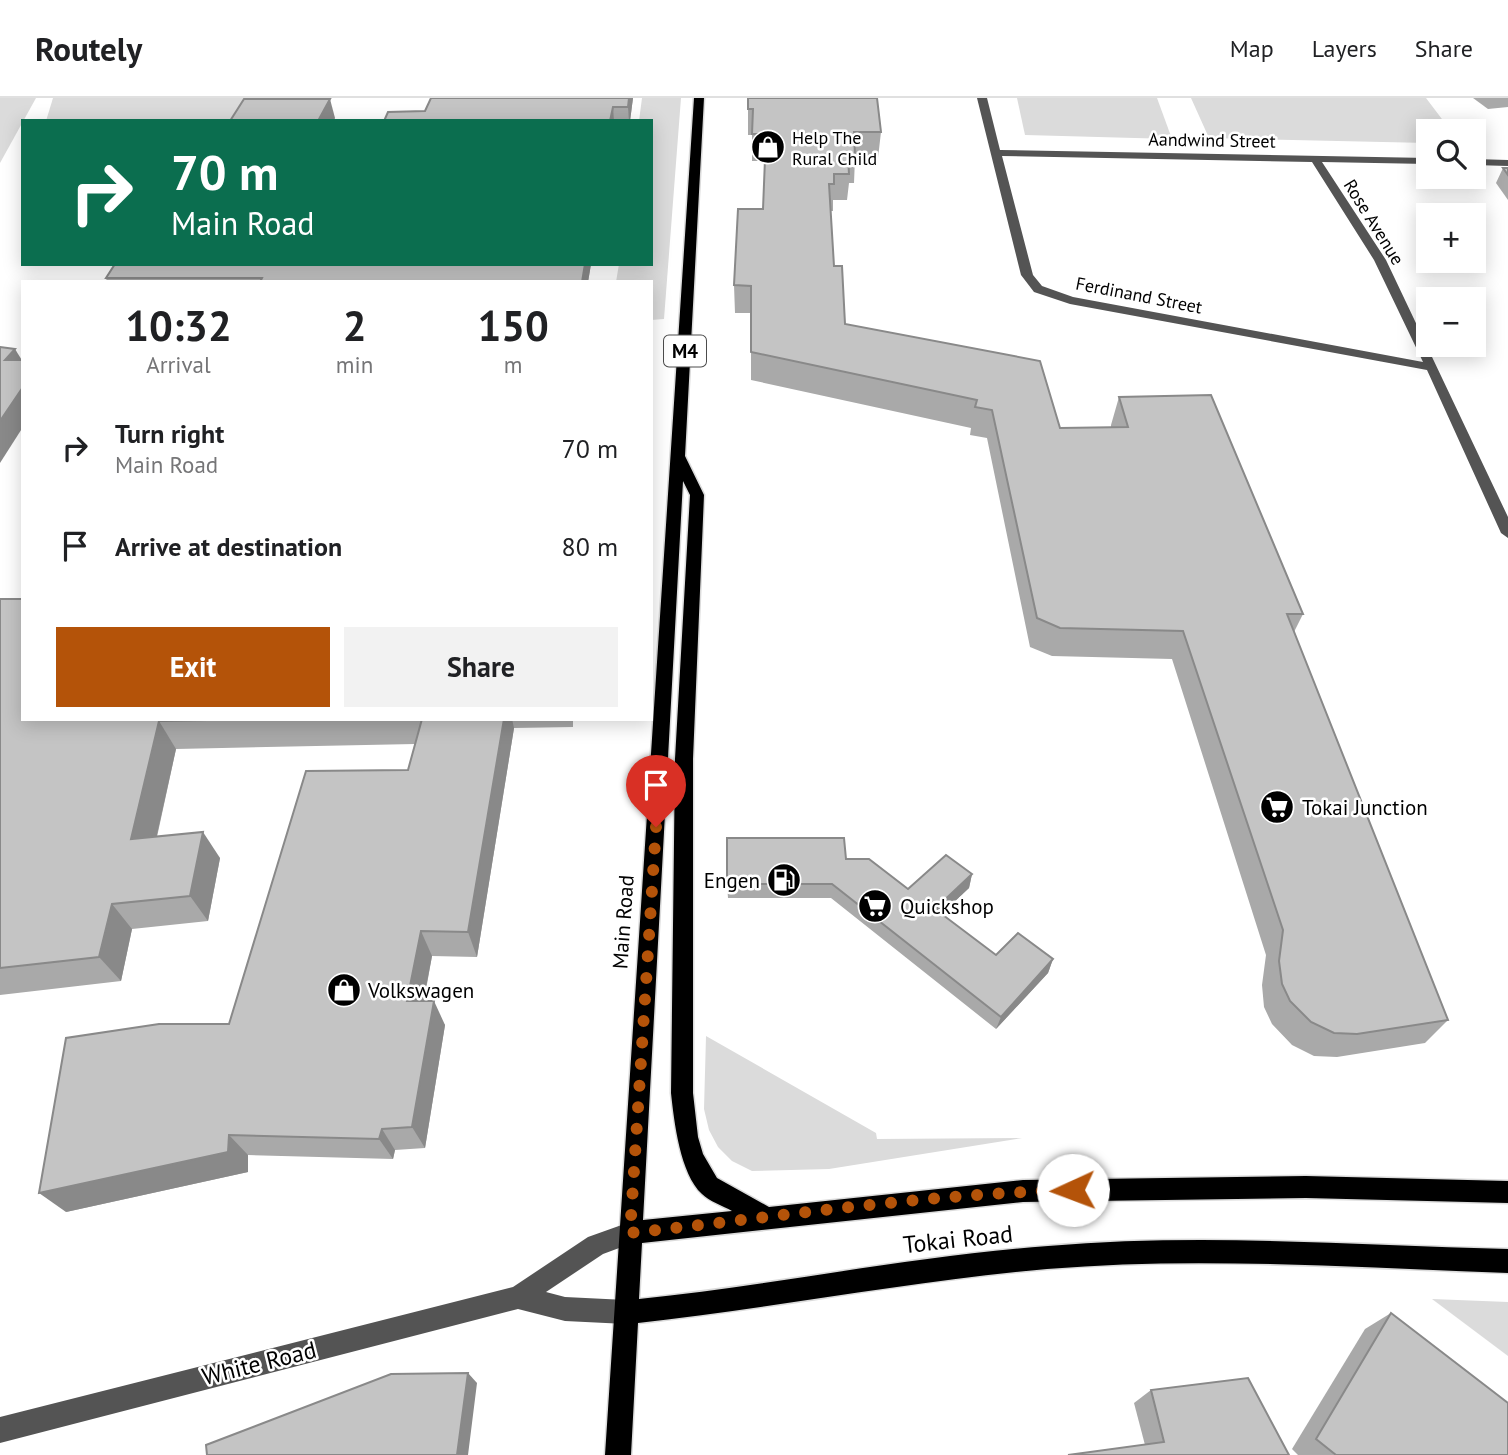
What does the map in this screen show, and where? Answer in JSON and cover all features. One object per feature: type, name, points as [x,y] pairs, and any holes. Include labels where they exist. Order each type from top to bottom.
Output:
[{"type":"main road","name":"Main Road","points":[[618,1455],[699,98]]},
{"type":"main road","points":[[678,456],[697,495],[684,759],[682,1093],[687,1137],[694,1159],[709,1186],[767,1218]]},
{"type":"main road","name":"Tokai Road","points":[[630,1233],[1023,1191],[1306,1186],[1508,1192]]},
{"type":"main road","name":"Tokai Road","points":[[626,1312],[723,1302],[906,1273],[1049,1257],[1191,1252],[1508,1261]]},
{"type":"street","name":"Ferdinand Street","points":[[982,98],[1027,275],[1032,283],[1046,293],[1432,367]]},
{"type":"street","name":"Aandwind Street","points":[[996,153],[1416,161]]},
{"type":"street","name":"Rose Avenue","points":[[1315,159],[1380,260],[1508,533]]},
{"type":"street","points":[[1486,162],[1508,163]]},
{"type":"street","name":"White Road","points":[[0,1430],[518,1297],[596,1245],[630,1233]]},
{"type":"street","name":"White Road","points":[[518,1297],[565,1308],[626,1312]]},
{"type":"shaded area","points":[[0,98],[36,98],[24,119],[21,119],[21,125],[0,163]]},
{"type":"shaded area","points":[[53,98],[288,98],[287,115],[245,119],[47,119]]},
{"type":"shaded area","points":[[642,98],[681,98],[664,319],[653,320],[653,280],[616,280],[619,266],[653,266],[653,119],[639,119]]},
{"type":"shaded area","points":[[1017,98],[1157,98],[1172,139],[1025,135]]},
{"type":"shaded area","points":[[1191,98],[1426,98],[1442,119],[1416,119],[1416,143],[1209,138]]},
{"type":"shaded area","points":[[706,1036],[876,1133],[877,1139],[1022,1138],[829,1169],[752,1171],[732,1161],[718,1147],[709,1130],[704,1109]]},
{"type":"shaded area","points":[[1432,1299],[1508,1302],[1508,1356]]},
{"type":"building","points":[[431,98],[629,98],[628,107],[613,107],[610,119],[385,119],[388,112],[425,111]]},
{"type":"building","name":"Tokai Junction","points":[[748,98],[877,98],[881,132],[854,132],[855,156],[848,156],[849,174],[834,174],[834,184],[829,184],[834,266],[842,266],[845,324],[1040,361],[1060,428],[1128,427],[1119,397],[1211,395],[1303,614],[1287,614],[1448,1020],[1357,1034],[1334,1033],[1311,1022],[1290,1001],[1282,984],[1279,961],[1283,930],[1183,631],[1060,628],[1037,618],[992,410],[975,407],[977,400],[751,352],[751,286],[734,285],[738,209],[763,209],[766,134],[752,134],[753,109],[748,109]]},
{"type":"building","points":[[244,99],[330,99],[319,119],[231,119]]},
{"type":"building","points":[[114,266],[585,266],[582,280],[106,278]]},
{"type":"building","points":[[0,347],[15,349],[5,360],[21,360],[21,390],[0,421]]},
{"type":"building","points":[[0,599],[21,599],[21,721],[159,721],[131,839],[203,832],[190,896],[112,904],[99,957],[0,968]]},
{"type":"building","name":"Volkswagen","points":[[421,721],[504,721],[468,932],[421,931],[407,1001],[434,1001],[412,1127],[382,1129],[379,1139],[229,1135],[228,1152],[39,1193],[66,1038],[159,1024],[229,1024],[306,771],[408,770]]},
{"type":"building","points":[[727,838],[844,838],[846,859],[869,859],[908,889],[946,855],[972,874],[935,909],[996,955],[1018,933],[1053,959],[1001,1017],[832,884],[727,884]]},
{"type":"building","points":[[1391,1313],[1508,1403],[1508,1455],[1336,1455],[1316,1439]]},
{"type":"building","points":[[468,1373],[457,1455],[207,1455],[206,1445],[391,1374]]},
{"type":"building","points":[[1248,1378],[1289,1455],[1068,1455],[1164,1442],[1151,1390]]},
{"type":"place","name":"Help The Rural Child","points":[[768,147]]},
{"type":"place","name":"Tokai Junction","points":[[1277,807]]},
{"type":"place","name":"Engen","points":[[784,880]]},
{"type":"place","name":"Quickshop","points":[[875,906]]},
{"type":"place","name":"Volkswagen","points":[[344,990]]},
{"type":"route","points":[[656,827],[630,1233],[887,1203],[1023,1191],[1073,1190]]}]
